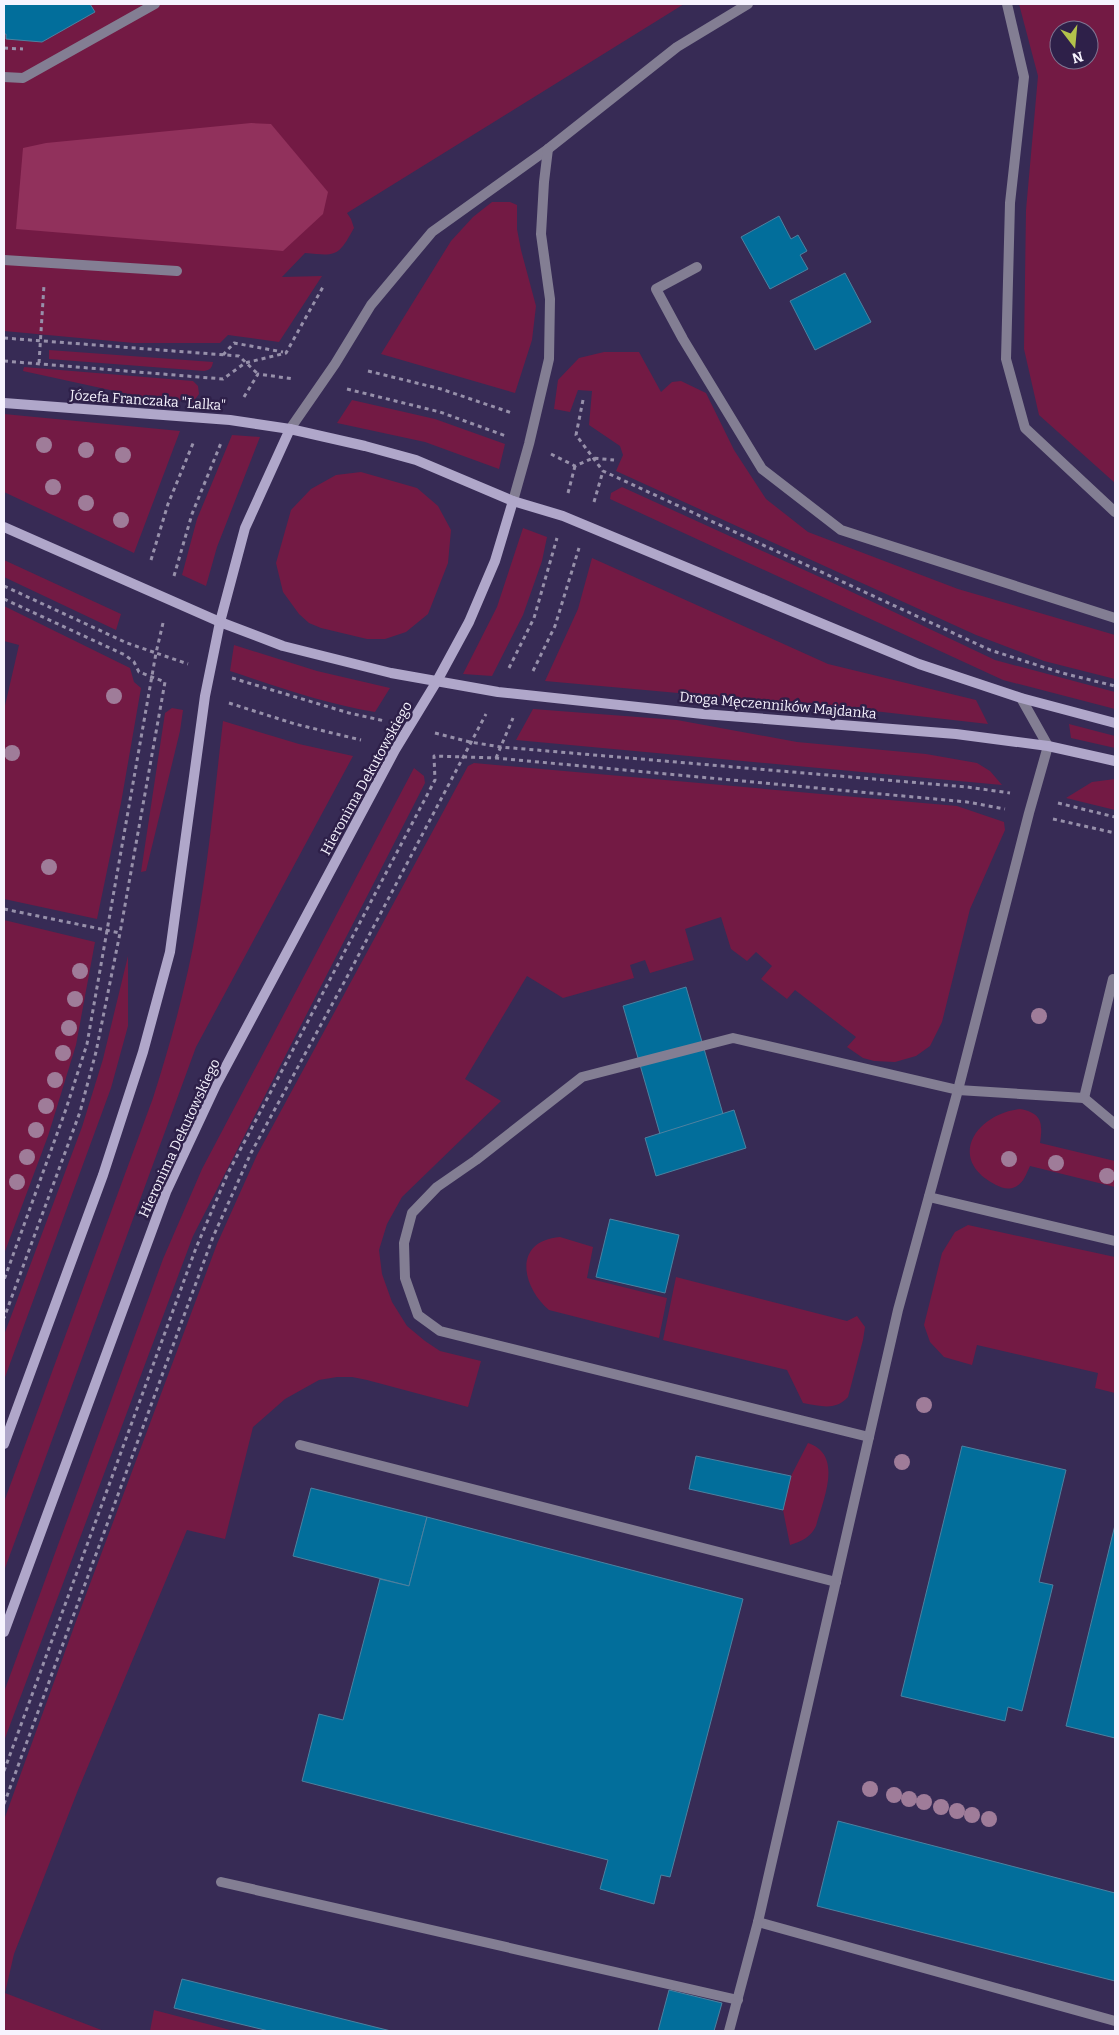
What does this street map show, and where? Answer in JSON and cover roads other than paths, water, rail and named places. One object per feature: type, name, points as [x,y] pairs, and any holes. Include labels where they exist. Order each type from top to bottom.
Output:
[{"type":"street","name":"Józefa Franczaka \"Lalka\"","points":[[4,403],[230,420],[290,429],[416,460],[513,501]]},
{"type":"street","points":[[4,1444],[103,1175],[143,1052],[170,952],[209,671],[220,622],[245,528],[290,429]]},
{"type":"street","points":[[513,501],[563,516],[919,664],[1020,698],[1115,723]]},
{"type":"street","name":"Hieronima Dekutowskiego","points":[[4,1632],[166,1192],[216,1085],[408,726],[437,681],[469,622],[491,569],[513,501]]},
{"type":"street","points":[[4,527],[220,622]]},
{"type":"street","name":"Droga Męczenników Majdanka","points":[[220,622],[283,646],[339,661],[498,692],[703,714],[956,734],[1048,746],[1115,761]]},
{"type":"lane","points":[[4,76],[23,78],[155,4]]},
{"type":"lane","points":[[290,429],[322,384],[371,305],[432,232],[548,149],[677,47],[748,4]]},
{"type":"lane","points":[[1007,4],[1024,77],[1010,203],[1006,359],[1024,428],[1115,512]]},
{"type":"lane","points":[[513,501],[529,444],[549,359],[550,299],[541,234],[548,149]]},
{"type":"lane","points":[[4,260],[177,271]]},
{"type":"lane","points":[[697,267],[656,289],[683,338],[762,469],[841,530],[1115,618]]},
{"type":"lane","points":[[729,2031],[758,1922],[898,1310],[1048,746],[1020,698]]},
{"type":"lane","points":[[1084,1098],[1114,979]]},
{"type":"lane","points":[[869,1437],[440,1331],[418,1315],[405,1278],[404,1243],[412,1213],[437,1187],[476,1160],[582,1078],[733,1038],[958,1090],[1084,1098],[1115,1124]]},
{"type":"lane","points":[[929,1197],[1115,1240]]},
{"type":"lane","points":[[300,1445],[836,1582]]},
{"type":"lane","points":[[221,1882],[738,2000]]},
{"type":"lane","points":[[758,1922],[1115,2021]]}]
